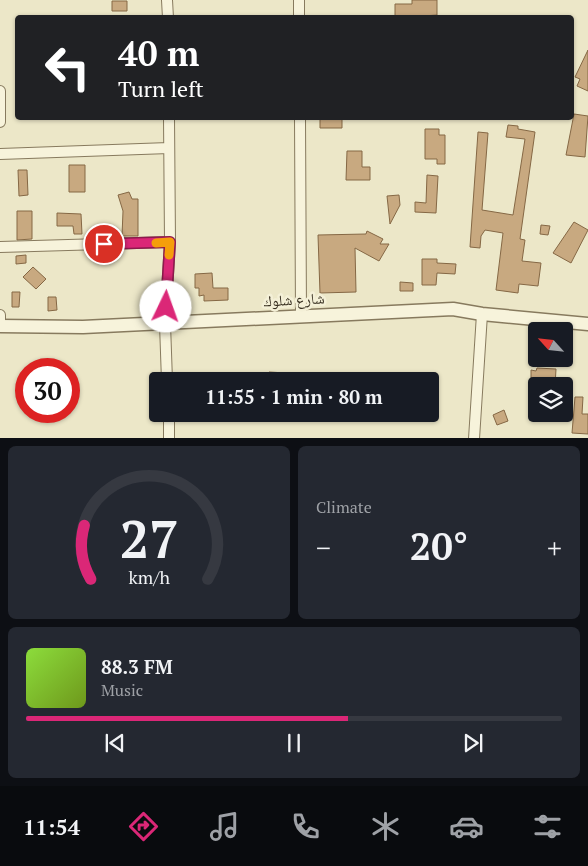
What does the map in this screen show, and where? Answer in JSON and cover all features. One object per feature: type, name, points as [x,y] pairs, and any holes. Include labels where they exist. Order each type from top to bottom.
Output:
[{"type":"street","points":[[167,0],[168,15]]},
{"type":"street","points":[[299,0],[299,15]]},
{"type":"street","points":[[0,91],[0,122]]},
{"type":"street","points":[[167,372],[165,324],[170,242],[169,120]]},
{"type":"street","points":[[300,120],[301,316]]},
{"type":"street","points":[[0,154],[169,148]]},
{"type":"street","points":[[0,247],[170,242]]},
{"type":"street","name":"شارع شلوك","points":[[0,326],[83,327],[165,324],[453,309],[482,314],[588,324]]},
{"type":"street","points":[[0,314],[0,326]]},
{"type":"street","points":[[474,438],[482,314]]},
{"type":"street","points":[[168,422],[169,438]]},
{"type":"building","points":[[412,0],[437,0],[437,15],[395,15],[395,4],[412,4]]},
{"type":"building","points":[[112,1],[127,1],[127,11],[112,11]]},
{"type":"building","points":[[588,50],[588,91],[577,86],[580,79],[575,77]]},
{"type":"building","points":[[574,114],[588,116],[585,157],[566,155]]},
{"type":"building","points":[[320,120],[342,120],[342,128],[320,128]]},
{"type":"building","points":[[508,125],[518,126],[518,129],[535,132],[520,239],[525,240],[522,261],[541,263],[538,286],[519,284],[518,293],[496,290],[503,233],[485,230],[481,236],[480,248],[470,247],[478,132],[488,133],[482,210],[513,215],[525,139],[506,137]]},
{"type":"building","points":[[425,129],[439,129],[439,135],[445,135],[445,164],[437,164],[437,159],[425,159]]},
{"type":"building","points":[[347,151],[362,151],[362,167],[370,167],[370,180],[346,180]]},
{"type":"building","points":[[69,165],[85,165],[85,192],[69,192]]},
{"type":"building","points":[[18,170],[27,170],[28,195],[19,196]]},
{"type":"building","points":[[427,175],[438,176],[436,213],[415,212],[415,202],[426,203]]},
{"type":"building","points":[[129,192],[132,199],[138,199],[138,236],[122,236],[123,211],[118,195]]},
{"type":"building","points":[[399,195],[400,205],[390,224],[387,196]]},
{"type":"building","points":[[17,211],[32,211],[32,239],[17,240]]},
{"type":"building","points":[[57,213],[81,214],[82,234],[74,234],[73,226],[57,226]]},
{"type":"building","points":[[574,222],[588,230],[571,263],[553,253]]},
{"type":"building","points":[[541,225],[550,226],[548,235],[540,234]]},
{"type":"building","points":[[367,231],[383,239],[380,244],[389,244],[379,261],[355,248],[356,292],[320,293],[318,235],[366,234]]},
{"type":"building","points":[[26,255],[26,263],[16,264],[16,256]]},
{"type":"building","points":[[422,259],[437,259],[437,263],[456,264],[455,274],[437,273],[436,285],[422,285]]},
{"type":"building","points":[[33,267],[46,279],[36,289],[23,277]]},
{"type":"building","points":[[212,273],[213,288],[228,288],[228,300],[204,301],[204,295],[199,296],[199,288],[195,288],[195,274]]},
{"type":"building","points":[[400,282],[413,283],[413,291],[400,291]]},
{"type":"building","points":[[12,292],[20,292],[19,307],[12,307]]},
{"type":"building","points":[[48,297],[56,297],[57,310],[48,311]]},
{"type":"building","points":[[537,368],[556,369],[556,377],[531,377],[531,370],[536,371]]},
{"type":"building","points":[[575,397],[583,397],[582,414],[588,414],[588,434],[572,433]]},
{"type":"building","points":[[504,410],[508,421],[497,425],[493,415]]},
{"type":"slow traffic","points":[[156,243],[170,242],[169,255]]},
{"type":"route","points":[[104,244],[170,242],[166,307]]}]
